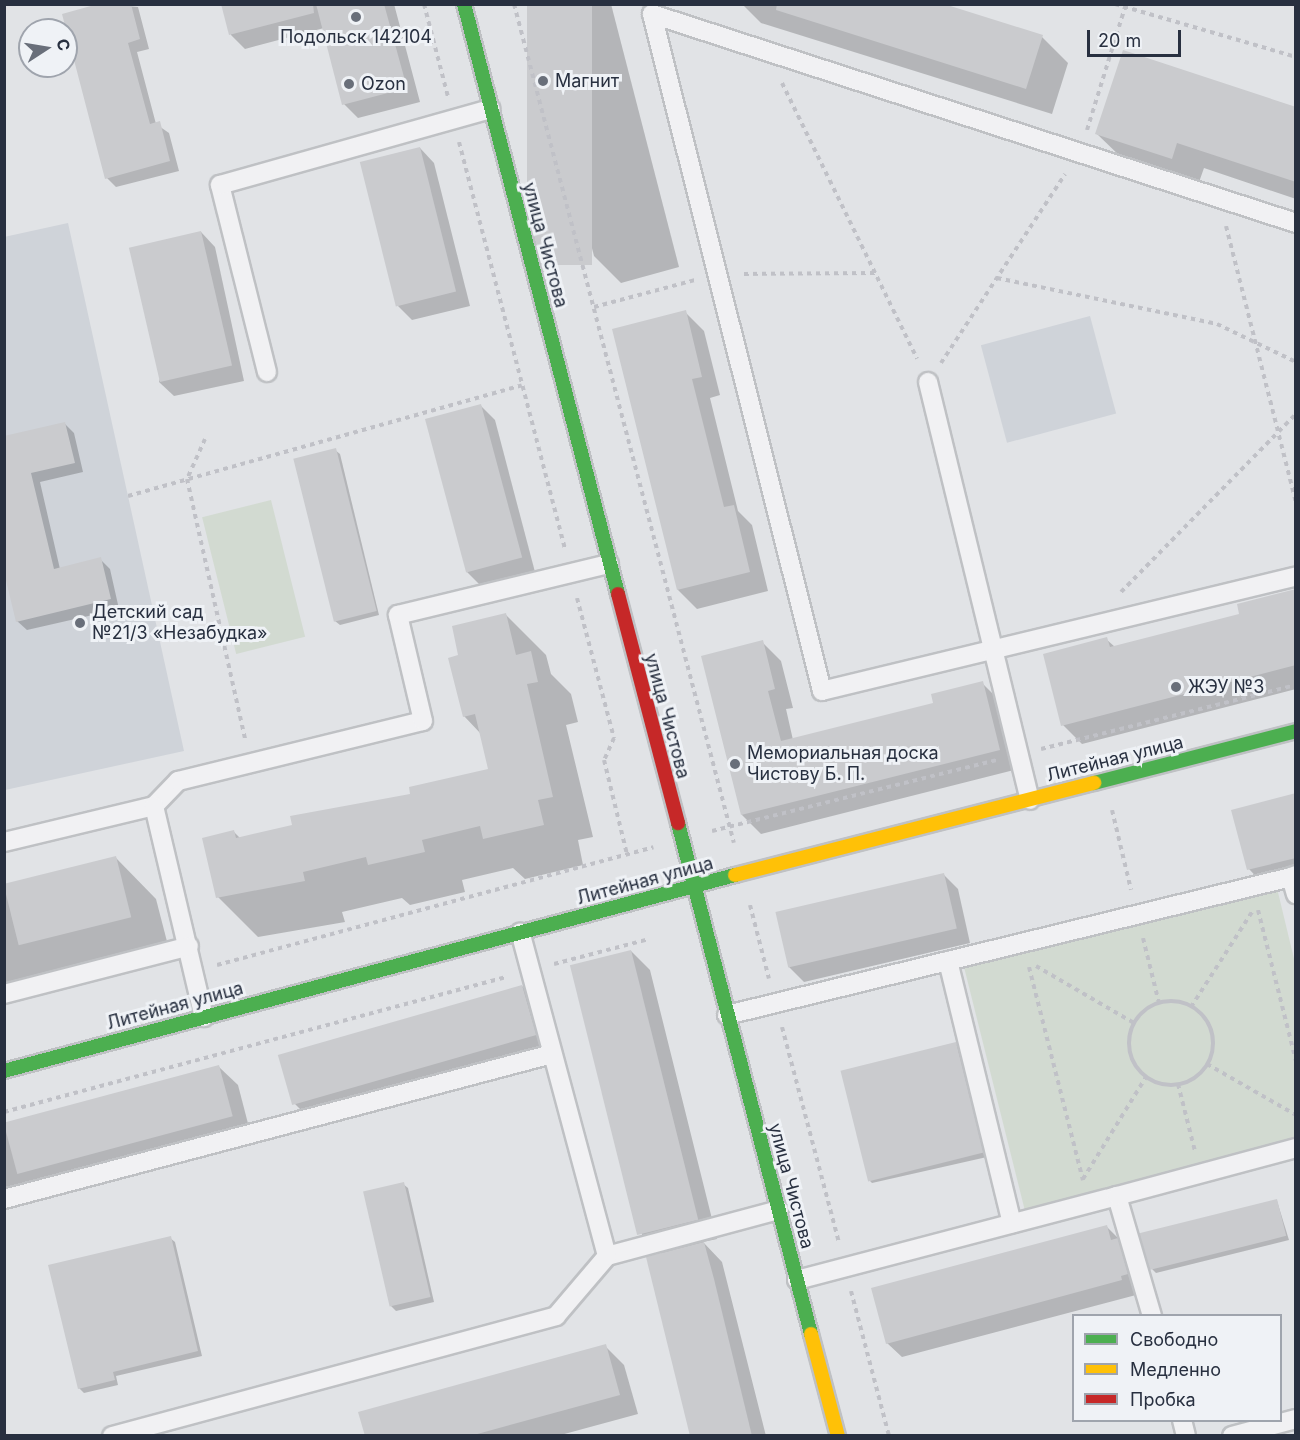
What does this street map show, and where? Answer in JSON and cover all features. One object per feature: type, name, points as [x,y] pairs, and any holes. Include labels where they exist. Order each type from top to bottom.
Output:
[{"type":"street","name":"улица Чистова","points":[[464,4],[838,1436]]},
{"type":"street","name":"Литейная улица","points":[[4,1071],[693,886],[1296,731]]},
{"type":"lane","points":[[650,9],[767,51],[1296,223]]},
{"type":"lane","points":[[650,9],[822,691],[1296,576]]},
{"type":"lane","points":[[267,372],[220,185],[491,109]]},
{"type":"lane","points":[[928,382],[1030,800]]},
{"type":"lane","points":[[4,842],[154,806],[178,781],[423,721],[398,615],[609,564]]},
{"type":"lane","points":[[154,806],[204,1017]]},
{"type":"lane","points":[[727,1015],[948,961],[1294,882]]},
{"type":"lane","points":[[520,932],[607,1256]]},
{"type":"lane","points":[[4,994],[189,946]]},
{"type":"lane","points":[[948,961],[1012,1223]]},
{"type":"lane","points":[[4,1199],[552,1054]]},
{"type":"lane","points":[[797,1280],[1296,1148]]},
{"type":"lane","points":[[1117,1196],[1151,1314]]},
{"type":"lane","points":[[112,1436],[556,1316],[607,1256],[778,1210]]},
{"type":"lane","points":[[1232,1436],[1296,1419]]},
{"type":"path","points":[[424,4],[614,738],[604,760],[627,854]]},
{"type":"path","points":[[514,4],[889,1436]]},
{"type":"path","points":[[1115,4],[1296,57]]},
{"type":"path","points":[[928,382],[1079,153],[1125,6]]},
{"type":"path","points":[[767,51],[928,382]]},
{"type":"path","points":[[1219,198],[1296,502]]},
{"type":"path","points":[[997,278],[1217,324],[1296,362]]},
{"type":"path","points":[[128,496],[522,385]]},
{"type":"path","points":[[1086,627],[1296,414]]},
{"type":"path","points":[[205,439],[187,479],[250,763]]},
{"type":"path","points":[[1245,908],[1257,905]]},
{"type":"path","points":[[1191,1007],[1257,905]]},
{"type":"path","points":[[1257,905],[1296,1061]]},
{"type":"path","points":[[1131,936],[1142,934]]},
{"type":"path","points":[[4,1113],[649,939]]},
{"type":"path","points":[[1028,962],[1039,959]]},
{"type":"path","points":[[1028,962],[1134,1023]]},
{"type":"path","points":[[1028,962],[1082,1180]]},
{"type":"path","points":[[1170,1001],[1191,1007],[1207,1021],[1212,1035],[1207,1064],[1199,1074],[1178,1084],[1163,1085],[1146,1077],[1132,1061],[1129,1048],[1134,1023],[1143,1011],[1159,1003],[1170,1001]]},
{"type":"path","points":[[1207,1064],[1296,1115]]},
{"type":"path","points":[[1064,1210],[1146,1077]]},
{"type":"path","points":[[1178,1084],[1200,1174]]},
{"type":"path","points":[[1184,1155],[1206,1150]]},
{"type":"path","points":[[1082,1180],[1093,1178]]},
{"type":"shaded area","name":"Детский сад №21/3 «Незабудка»","points":[[68,223],[184,751],[5,790],[4,237]]},
{"type":"shaded area","points":[[1090,316],[1116,414],[1007,443],[981,345]]},
{"type":"shaded area","points":[[271,500],[305,637],[236,654],[202,517]]},
{"type":"shaded area","points":[[1276,884],[1295,963],[1295,1143],[1025,1211],[963,963]]},
{"type":"building","points":[[98,4],[131,4],[140,39],[128,43],[150,124],[160,121],[170,161],[105,179],[78,75],[78,18],[63,18],[62,14]]},
{"type":"building","points":[[221,4],[313,4],[314,13],[229,35]]},
{"type":"building","points":[[316,4],[384,4],[407,88],[342,105]]},
{"type":"building","points":[[527,4],[592,4],[592,265],[527,265]]},
{"type":"building","points":[[777,4],[944,4],[1043,35],[1026,89],[776,10]]},
{"type":"building","points":[[1123,50],[1296,107],[1296,182],[1177,143],[1172,159],[1095,134]]},
{"type":"building","points":[[420,147],[456,292],[396,307],[360,162]]},
{"type":"building","points":[[201,231],[232,365],[160,382],[129,248]]},
{"type":"building","points":[[686,310],[702,377],[692,379],[724,507],[734,505],[750,572],[677,590],[612,329]]},
{"type":"building","points":[[481,404],[522,558],[466,573],[425,419]]},
{"type":"building","points":[[65,422],[75,463],[31,473],[54,569],[101,557],[111,599],[16,622],[4,572],[4,436]]},
{"type":"building","points":[[336,448],[377,611],[334,622],[293,459]]},
{"type":"building","points":[[1296,589],[1296,665],[1061,726],[1043,654],[1107,637],[1110,647],[1239,614],[1237,604]]},
{"type":"building","points":[[506,613],[516,655],[531,651],[538,682],[527,684],[553,797],[538,800],[544,825],[483,839],[480,826],[422,840],[425,852],[368,865],[366,857],[303,872],[305,881],[216,898],[202,838],[234,830],[236,838],[292,825],[290,816],[410,794],[409,787],[488,769],[475,714],[463,717],[448,658],[458,655],[452,626]]},
{"type":"building","points":[[763,640],[775,689],[768,691],[781,741],[933,703],[931,694],[983,681],[1000,750],[741,815],[701,656]]},
{"type":"building","points":[[1296,793],[1296,858],[1247,870],[1231,810]]},
{"type":"building","points":[[116,856],[131,917],[19,945],[4,884]]},
{"type":"building","points":[[944,873],[957,929],[788,967],[775,912]]},
{"type":"building","points":[[631,950],[698,1220],[637,1235],[570,965]]},
{"type":"building","points":[[522,985],[536,1035],[292,1105],[278,1055]]},
{"type":"building","points":[[956,1042],[984,1153],[868,1181],[841,1071]]},
{"type":"building","points":[[219,1065],[233,1116],[17,1174],[4,1123]]},
{"type":"building","points":[[404,1182],[431,1297],[390,1306],[363,1191]]},
{"type":"building","points":[[1277,1199],[1286,1236],[1148,1270],[1139,1233]]},
{"type":"building","points":[[1107,1225],[1111,1240],[1118,1238],[1128,1274],[1121,1276],[1122,1280],[886,1344],[871,1288]]},
{"type":"building","points":[[171,1236],[198,1351],[113,1372],[115,1380],[78,1389],[48,1265]]},
{"type":"building","points":[[704,1242],[752,1436],[690,1436],[646,1257]]},
{"type":"building","points":[[606,1344],[620,1395],[470,1436],[365,1436],[358,1412]]},
{"type":"traffic: fast","points":[[464,4],[618,594]]},
{"type":"traffic: fast","points":[[1094,783],[1296,731]]},
{"type":"traffic: fast","points":[[678,823],[811,1334]]},
{"type":"traffic: fast","points":[[4,1071],[735,875]]},
{"type":"traffic: slow","points":[[735,875],[1094,783]]},
{"type":"traffic: slow","points":[[811,1334],[838,1436]]},
{"type":"traffic: jam","points":[[618,594],[678,823]]},
{"type":"place","name":"Подольск 142104","points":[[356,17]]},
{"type":"place","name":"Магнит","points":[[543,81]]},
{"type":"place","name":"Ozon","points":[[349,84]]},
{"type":"place","name":"Детский сад №21/3 «Незабудка»","points":[[80,623]]},
{"type":"place","name":"ЖЭУ №3","points":[[1176,687]]},
{"type":"place","name":"Мемориальная доска Чистову Б. П.","points":[[735,764]]}]
